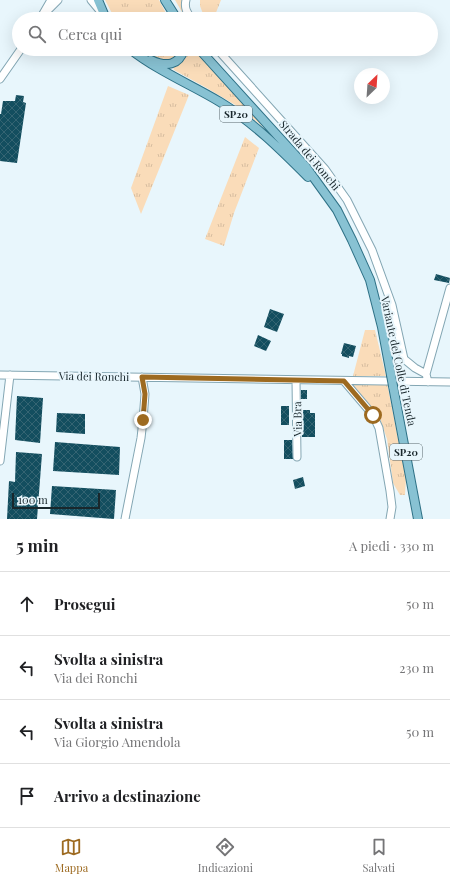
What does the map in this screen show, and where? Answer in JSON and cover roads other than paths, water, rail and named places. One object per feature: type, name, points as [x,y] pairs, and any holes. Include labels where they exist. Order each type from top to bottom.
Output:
[{"type":"main road","points":[[98,0],[103,12]]},
{"type":"main road","points":[[165,0],[169,4]]},
{"type":"main road","name":"SP20","points":[[140,56],[154,66],[221,103],[259,131],[329,198]]},
{"type":"main road","name":"SP20","points":[[144,56],[164,64],[175,62],[180,56]]},
{"type":"main road","name":"Variante del Colle di Tenda","points":[[206,56],[306,167],[337,210],[352,240],[370,280],[382,327],[418,519]]},
{"type":"street","points":[[45,12],[51,0]]},
{"type":"street","points":[[47,12],[58,0]]},
{"type":"street","points":[[91,0],[101,12]]},
{"type":"street","points":[[186,0],[185,8],[187,12]]},
{"type":"street","points":[[0,79],[16,56]]},
{"type":"street","name":"Strada dei Ronchi","points":[[223,56],[324,169],[347,200],[372,250],[392,305],[404,359],[427,378]]},
{"type":"street","points":[[450,288],[427,378],[450,382]]},
{"type":"street","name":"Via dei Ronchi","points":[[0,375],[344,381],[427,378]]},
{"type":"street","points":[[0,460],[10,375]]},
{"type":"street","points":[[125,519],[141,438],[145,394],[142,377]]},
{"type":"street","name":"Via Bra","points":[[296,380],[297,457]]},
{"type":"street","points":[[344,381],[373,415],[379,428],[392,507],[390,519]]}]
